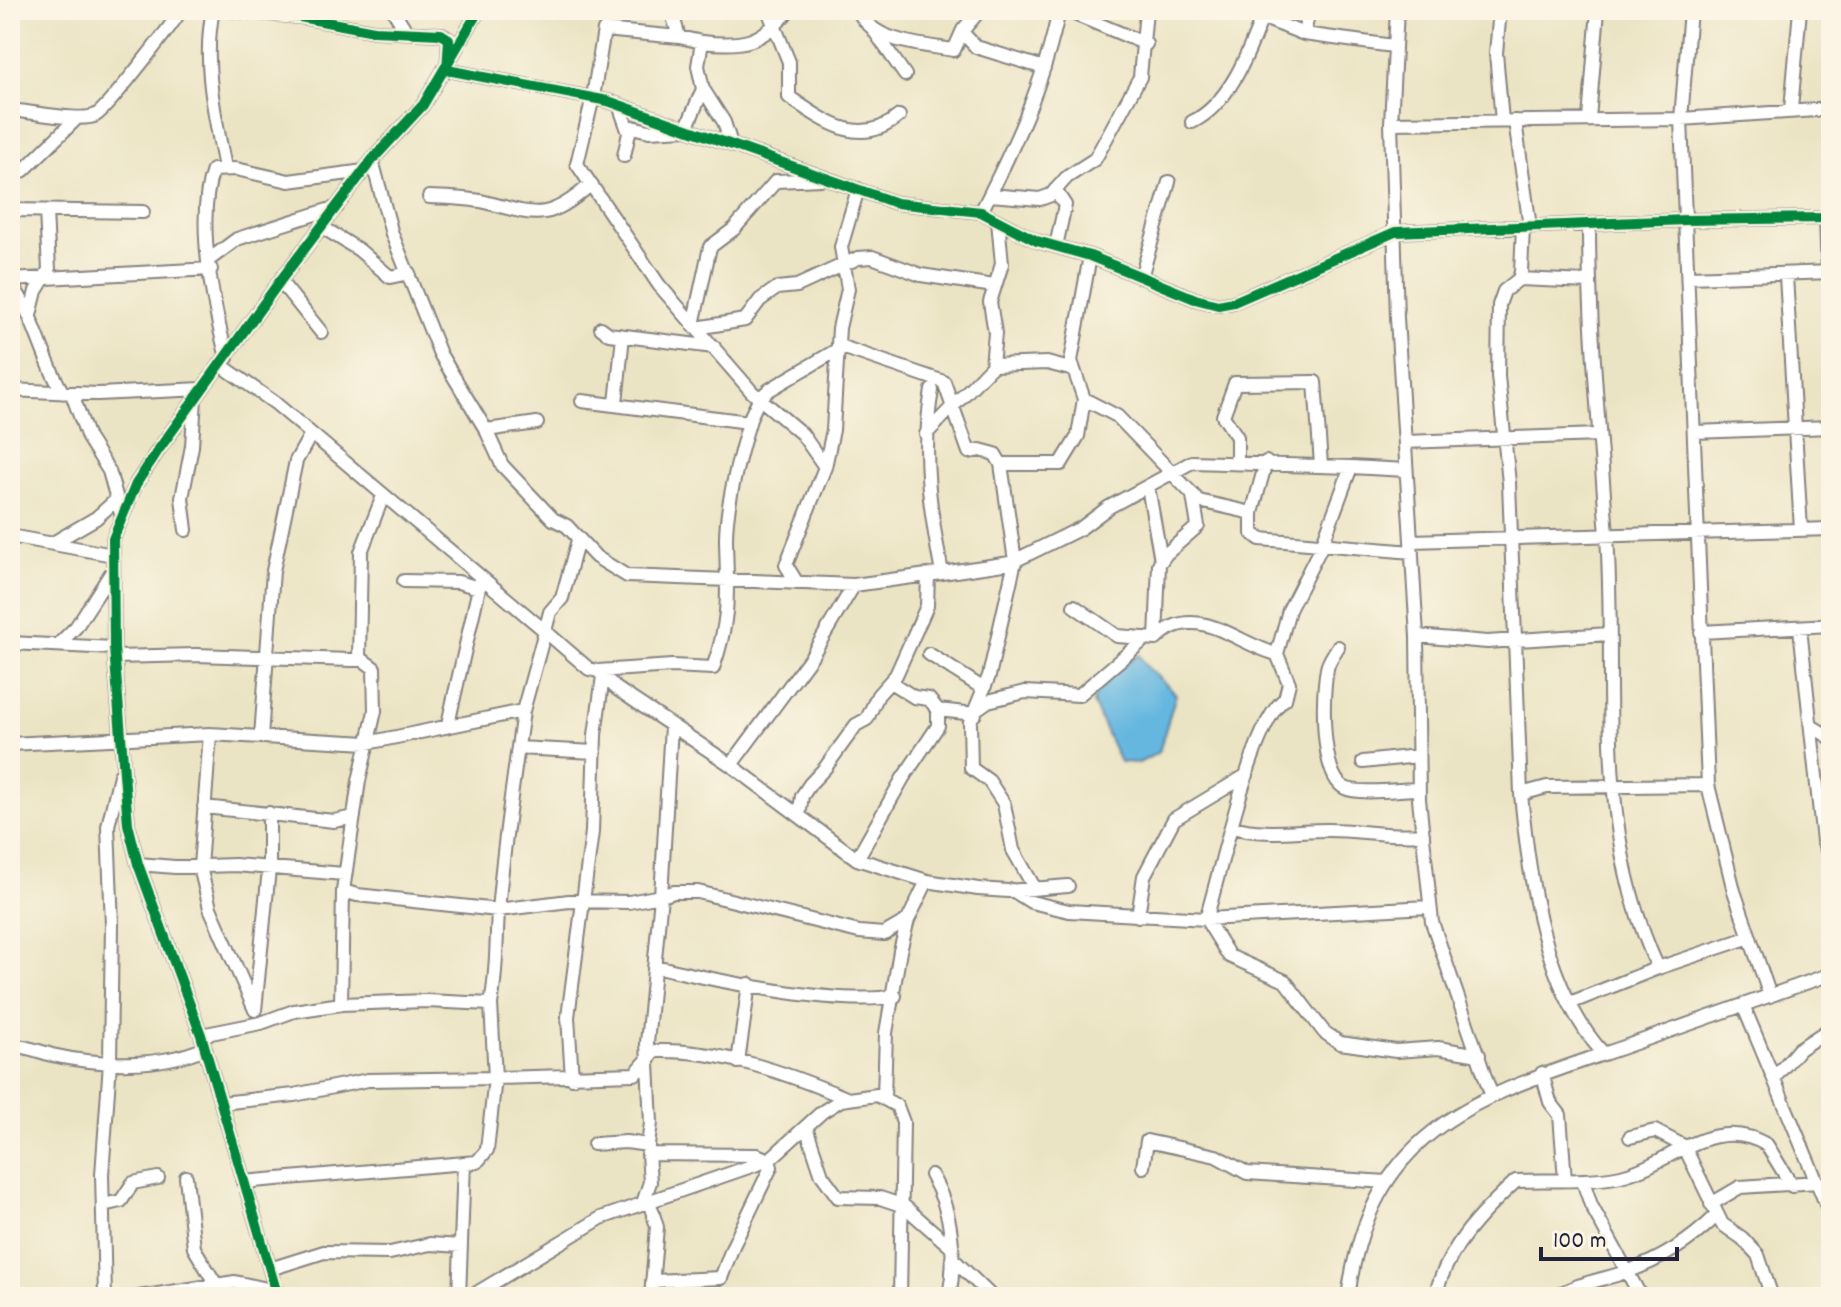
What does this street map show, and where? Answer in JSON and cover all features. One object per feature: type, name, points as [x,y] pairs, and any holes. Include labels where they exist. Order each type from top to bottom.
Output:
[{"type":"street","points":[[10,110],[76,119],[97,115],[167,33],[181,10]]},
{"type":"street","points":[[213,10],[207,36],[212,111],[225,168]]},
{"type":"street","points":[[227,10],[300,17],[374,31],[435,32],[449,39],[447,70]]},
{"type":"street","points":[[393,10],[406,31]]},
{"type":"street","points":[[105,1297],[103,1205],[110,1062],[112,925],[108,826],[122,768],[124,741],[114,653],[112,571],[121,514],[136,484],[280,281],[368,166],[423,105],[447,70],[479,10]]},
{"type":"street","points":[[671,10],[679,37]]},
{"type":"street","points":[[768,10],[789,62],[789,97],[832,126],[845,131],[879,128],[899,116]]},
{"type":"street","points":[[789,10],[774,27],[739,47],[679,37],[604,30],[593,97],[577,164],[659,285],[759,399],[802,434],[825,467]]},
{"type":"street","points":[[858,10],[905,75]]},
{"type":"street","points":[[872,28],[903,41],[954,50],[962,32],[980,10]]},
{"type":"street","points":[[981,212],[1010,156],[1044,68],[1062,10],[1146,44]]},
{"type":"street","points":[[990,195],[1040,199],[1095,159],[1140,77],[1146,44],[1146,10]]},
{"type":"street","points":[[1244,10],[1261,20],[1304,34],[1393,46]]},
{"type":"street","points":[[1304,34],[1309,10]]},
{"type":"street","points":[[1397,10],[1391,123],[1406,470],[1417,636],[1419,789],[1429,907],[1448,973],[1491,1094]]},
{"type":"street","points":[[1500,10],[1496,53],[1527,227],[1519,279]]},
{"type":"street","points":[[1589,119],[1598,10]]},
{"type":"street","points":[[1690,10],[1681,119],[1708,785],[1734,891],[1770,996]]},
{"type":"street","points":[[1791,109],[1800,10]]},
{"type":"street","points":[[1192,122],[1206,115],[1233,79],[1249,55],[1261,20]]},
{"type":"street","points":[[962,32],[976,47],[1044,68]]},
{"type":"street","points":[[702,42],[698,66],[703,89],[724,122],[731,144]]},
{"type":"street","points":[[447,70],[593,97],[920,208],[981,212],[1056,246],[1218,305],[1234,302],[1395,232],[1686,220],[1828,218],[1829,272],[1786,276],[1689,277]]},
{"type":"street","points":[[686,129],[703,89]]},
{"type":"street","points":[[619,105],[628,126],[629,141],[624,156]]},
{"type":"street","points":[[1391,123],[1681,119],[1791,109],[1831,109]]},
{"type":"street","points":[[10,178],[24,170],[76,119]]},
{"type":"street","points":[[628,126],[649,131],[686,129]]},
{"type":"street","points":[[368,166],[289,181],[225,168],[215,169],[211,177],[210,264],[224,361],[480,583],[545,631],[589,669],[601,674],[632,699],[731,765],[857,859],[927,881],[1012,890],[1068,886]]},
{"type":"street","points":[[368,166],[440,354],[486,430],[502,465],[596,557],[627,576],[854,585],[928,575],[1015,561],[1081,528],[1192,462],[1266,462],[1406,470]]},
{"type":"street","points":[[695,327],[710,247],[734,229],[776,181],[828,179]]},
{"type":"street","points":[[1141,277],[1169,182]]},
{"type":"street","points":[[429,197],[468,199],[525,215],[572,201],[590,185]]},
{"type":"street","points":[[797,583],[786,565],[825,467],[833,430],[839,328],[848,289],[841,247],[858,189]]},
{"type":"street","points":[[1055,190],[1065,205],[1056,246]]},
{"type":"street","points":[[121,514],[109,471],[42,354],[30,317],[10,281],[210,264],[237,239],[337,207]]},
{"type":"street","points":[[10,210],[143,212]]},
{"type":"street","points":[[30,317],[36,291],[49,270],[46,211]]},
{"type":"street","points":[[926,434],[981,381],[992,365],[995,333],[990,302],[1002,264],[998,221]]},
{"type":"street","points":[[1589,226],[1589,282],[1607,538],[1612,788],[1618,844],[1641,930],[1658,968]]},
{"type":"street","points":[[322,227],[359,250],[390,277],[409,273]]},
{"type":"street","points":[[1001,464],[1061,464],[1078,436],[1084,399],[1071,361],[1090,256]]},
{"type":"street","points":[[695,327],[745,320],[760,300],[777,288],[797,286],[858,258],[872,257],[921,275],[994,286]]},
{"type":"street","points":[[1786,276],[1801,530]]},
{"type":"street","points":[[1589,282],[1519,279],[1504,291],[1499,305],[1498,376],[1509,483],[1521,794],[1534,903],[1580,1028],[1603,1053]]},
{"type":"street","points":[[280,281],[321,332]]},
{"type":"street","points":[[601,328],[623,336],[714,347]]},
{"type":"street","points":[[616,403],[623,336]]},
{"type":"street","points":[[601,674],[672,666],[713,668],[725,633],[730,582],[726,536],[749,422],[759,399],[786,378],[839,349],[944,382],[969,452],[980,450],[995,454],[1001,464],[1015,561],[984,689],[968,737],[971,768],[989,781],[1004,804],[1013,850],[1034,887]]},
{"type":"street","points":[[992,365],[1047,363],[1074,370]]},
{"type":"street","points":[[1237,461],[1237,437],[1223,416],[1235,383],[1315,382],[1321,465]]},
{"type":"street","points":[[10,390],[199,394]]},
{"type":"street","points":[[932,390],[926,434],[928,491],[942,573]]},
{"type":"street","points":[[186,530],[182,498],[199,394]]},
{"type":"street","points":[[1084,399],[1117,416],[1193,495],[1209,506],[1252,513]]},
{"type":"street","points":[[582,401],[749,422]]},
{"type":"street","points":[[486,430],[537,423]]},
{"type":"street","points":[[1694,432],[1831,427]]},
{"type":"street","points":[[261,737],[261,697],[269,657],[273,571],[296,461],[311,434]]},
{"type":"street","points":[[1405,442],[1504,441],[1599,435]]},
{"type":"street","points":[[1266,462],[1252,513],[1252,533],[1260,539],[1322,545],[1412,546],[1509,538],[1607,538],[1831,529]]},
{"type":"street","points":[[1351,467],[1322,545],[1289,610],[1277,654],[1289,683],[1285,699],[1274,706],[1247,775],[1206,919],[1229,956],[1285,981],[1324,1032],[1340,1043],[1396,1051],[1438,1048],[1479,1055]]},
{"type":"street","points":[[1148,487],[1161,560],[1151,638]]},
{"type":"street","points":[[1161,560],[1198,526],[1193,495]]},
{"type":"street","points":[[359,660],[361,552],[383,496]]},
{"type":"street","points":[[53,543],[96,518],[115,501]]},
{"type":"street","points":[[10,536],[113,555]]},
{"type":"street","points":[[243,1182],[477,1162],[487,1150],[495,1078],[491,1004],[499,948],[498,910],[523,711],[550,612],[562,598],[578,540]]},
{"type":"street","points":[[59,644],[76,627],[112,571]]},
{"type":"street","points":[[799,816],[802,796],[810,784],[856,725],[867,719],[878,695],[890,682],[927,606],[928,575]]},
{"type":"street","points":[[404,581],[480,583]]},
{"type":"street","points":[[448,724],[480,583]]},
{"type":"street","points":[[731,765],[811,657],[854,585]]},
{"type":"street","points":[[1074,606],[1109,633],[1151,638]]},
{"type":"street","points":[[938,710],[976,711],[1025,692],[1079,695],[1164,630],[1201,623],[1229,631],[1258,650],[1277,654]]},
{"type":"street","points":[[1701,632],[1831,625]]},
{"type":"street","points":[[1800,628],[1823,841],[1831,859]]},
{"type":"street","points":[[1417,636],[1487,642],[1609,634]]},
{"type":"street","points":[[10,643],[59,644],[114,653],[359,660],[374,668],[375,711],[354,817],[353,845],[344,874],[341,1004]]},
{"type":"street","points":[[1338,647],[1327,666],[1324,702],[1329,766],[1336,783],[1348,790],[1419,789]]},
{"type":"street","points":[[929,654],[984,689]]},
{"type":"street","points":[[632,699],[631,679],[638,670]]},
{"type":"street","points":[[572,1078],[568,1017],[592,832],[601,674]]},
{"type":"street","points":[[857,859],[903,778],[938,726],[938,710],[929,699],[914,697],[890,682]]},
{"type":"street","points":[[10,744],[124,741],[210,734],[367,743],[523,711]]},
{"type":"street","points":[[651,1297],[657,1227],[646,1202],[650,1182],[648,1150],[651,1123],[647,1062],[671,726]]},
{"type":"street","points":[[1813,727],[1831,738]]},
{"type":"street","points":[[210,734],[200,867],[210,908],[255,1010]]},
{"type":"street","points":[[518,748],[595,752]]},
{"type":"street","points":[[1363,762],[1418,756]]},
{"type":"street","points":[[122,768],[128,824],[138,864],[203,1041],[277,1294]]},
{"type":"street","points":[[1138,916],[1144,876],[1174,819],[1247,775]]},
{"type":"street","points":[[1521,794],[1547,787],[1708,785]]},
{"type":"street","points":[[204,807],[334,821],[354,817]]},
{"type":"street","points":[[252,1024],[269,869],[269,813]]},
{"type":"street","points":[[1233,827],[1256,834],[1329,830],[1397,836],[1423,834]]},
{"type":"street","points":[[138,864],[344,874]]},
{"type":"street","points":[[884,1097],[886,1033],[895,996],[900,951],[908,920],[927,881]]},
{"type":"street","points":[[1012,890],[1031,902],[1069,911],[1206,919],[1429,907]]},
{"type":"street","points":[[343,891],[498,910],[582,901],[629,902],[674,892],[698,892],[859,932],[884,934],[908,920]]},
{"type":"street","points":[[884,934],[900,951]]},
{"type":"street","points":[[1570,1003],[1658,968],[1750,937]]},
{"type":"street","points":[[655,966],[835,996],[895,996]]},
{"type":"street","points":[[1348,1297],[1352,1262],[1387,1182],[1418,1144],[1448,1119],[1491,1094],[1542,1073],[1831,974]]},
{"type":"street","points":[[738,1062],[749,984]]},
{"type":"street","points":[[10,1045],[88,1061],[170,1059],[203,1041],[294,1011],[341,1004],[426,1001],[491,1004]]},
{"type":"street","points":[[1743,1005],[1831,1216]]},
{"type":"street","points":[[1775,1077],[1799,1049],[1831,1028]]},
{"type":"street","points":[[221,1103],[294,1095],[368,1080],[572,1078],[635,1074],[655,1051],[677,1050],[804,1080],[846,1098]]},
{"type":"street","points":[[1542,1073],[1550,1102],[1560,1115],[1565,1180]]},
{"type":"street","points":[[470,1297],[581,1228],[769,1160],[822,1112],[846,1098],[860,1095],[884,1097],[897,1106],[903,1122],[904,1206],[900,1297]]},
{"type":"street","points":[[806,1127],[822,1175],[838,1197],[880,1198],[904,1206],[992,1297]]},
{"type":"street","points":[[1630,1137],[1655,1131],[1684,1146],[1722,1224],[1742,1238],[1758,1255],[1772,1297]]},
{"type":"street","points":[[1435,1297],[1440,1277],[1461,1237],[1516,1181],[1583,1181],[1626,1175],[1684,1146],[1720,1134],[1760,1141],[1770,1149],[1792,1186]]},
{"type":"street","points":[[1143,1167],[1147,1141],[1216,1156],[1247,1173],[1387,1182]]},
{"type":"street","points":[[594,1144],[626,1142],[648,1150],[757,1155],[769,1160]]},
{"type":"street","points":[[652,1281],[721,1278],[733,1246],[770,1175],[769,1160]]},
{"type":"street","points":[[459,1297],[464,1163]]},
{"type":"street","points":[[931,1175],[944,1200],[951,1253],[949,1297]]},
{"type":"street","points":[[186,1177],[194,1248],[217,1286]]},
{"type":"street","points":[[103,1205],[121,1201],[133,1183],[158,1178]]},
{"type":"street","points":[[1583,1181],[1591,1205],[1641,1297]]},
{"type":"street","points":[[1555,1297],[1584,1283],[1627,1272],[1682,1245],[1714,1209],[1740,1187],[1818,1182]]},
{"type":"street","points":[[270,1269],[324,1252],[390,1253],[430,1244],[461,1246]]},
{"type":"street","points":[[140,1297],[235,1282],[277,1294]]},
{"type":"street","points":[[10,1294],[25,1297]]},
{"type":"water","points":[[1139,655],[1145,665],[1176,694],[1159,752],[1139,763],[1120,762],[1093,703],[1099,682]]},
{"type":"cycle path","points":[[227,10],[300,17],[374,31],[441,34],[449,39],[447,70],[608,101],[896,203],[981,212],[1037,241],[1090,256],[1195,299],[1218,305],[1234,302],[1395,232],[1686,220],[1831,218]]},
{"type":"cycle path","points":[[278,1297],[201,1035],[138,864],[128,824],[114,648],[113,539],[136,484],[159,449],[372,160],[423,105],[479,10]]}]
